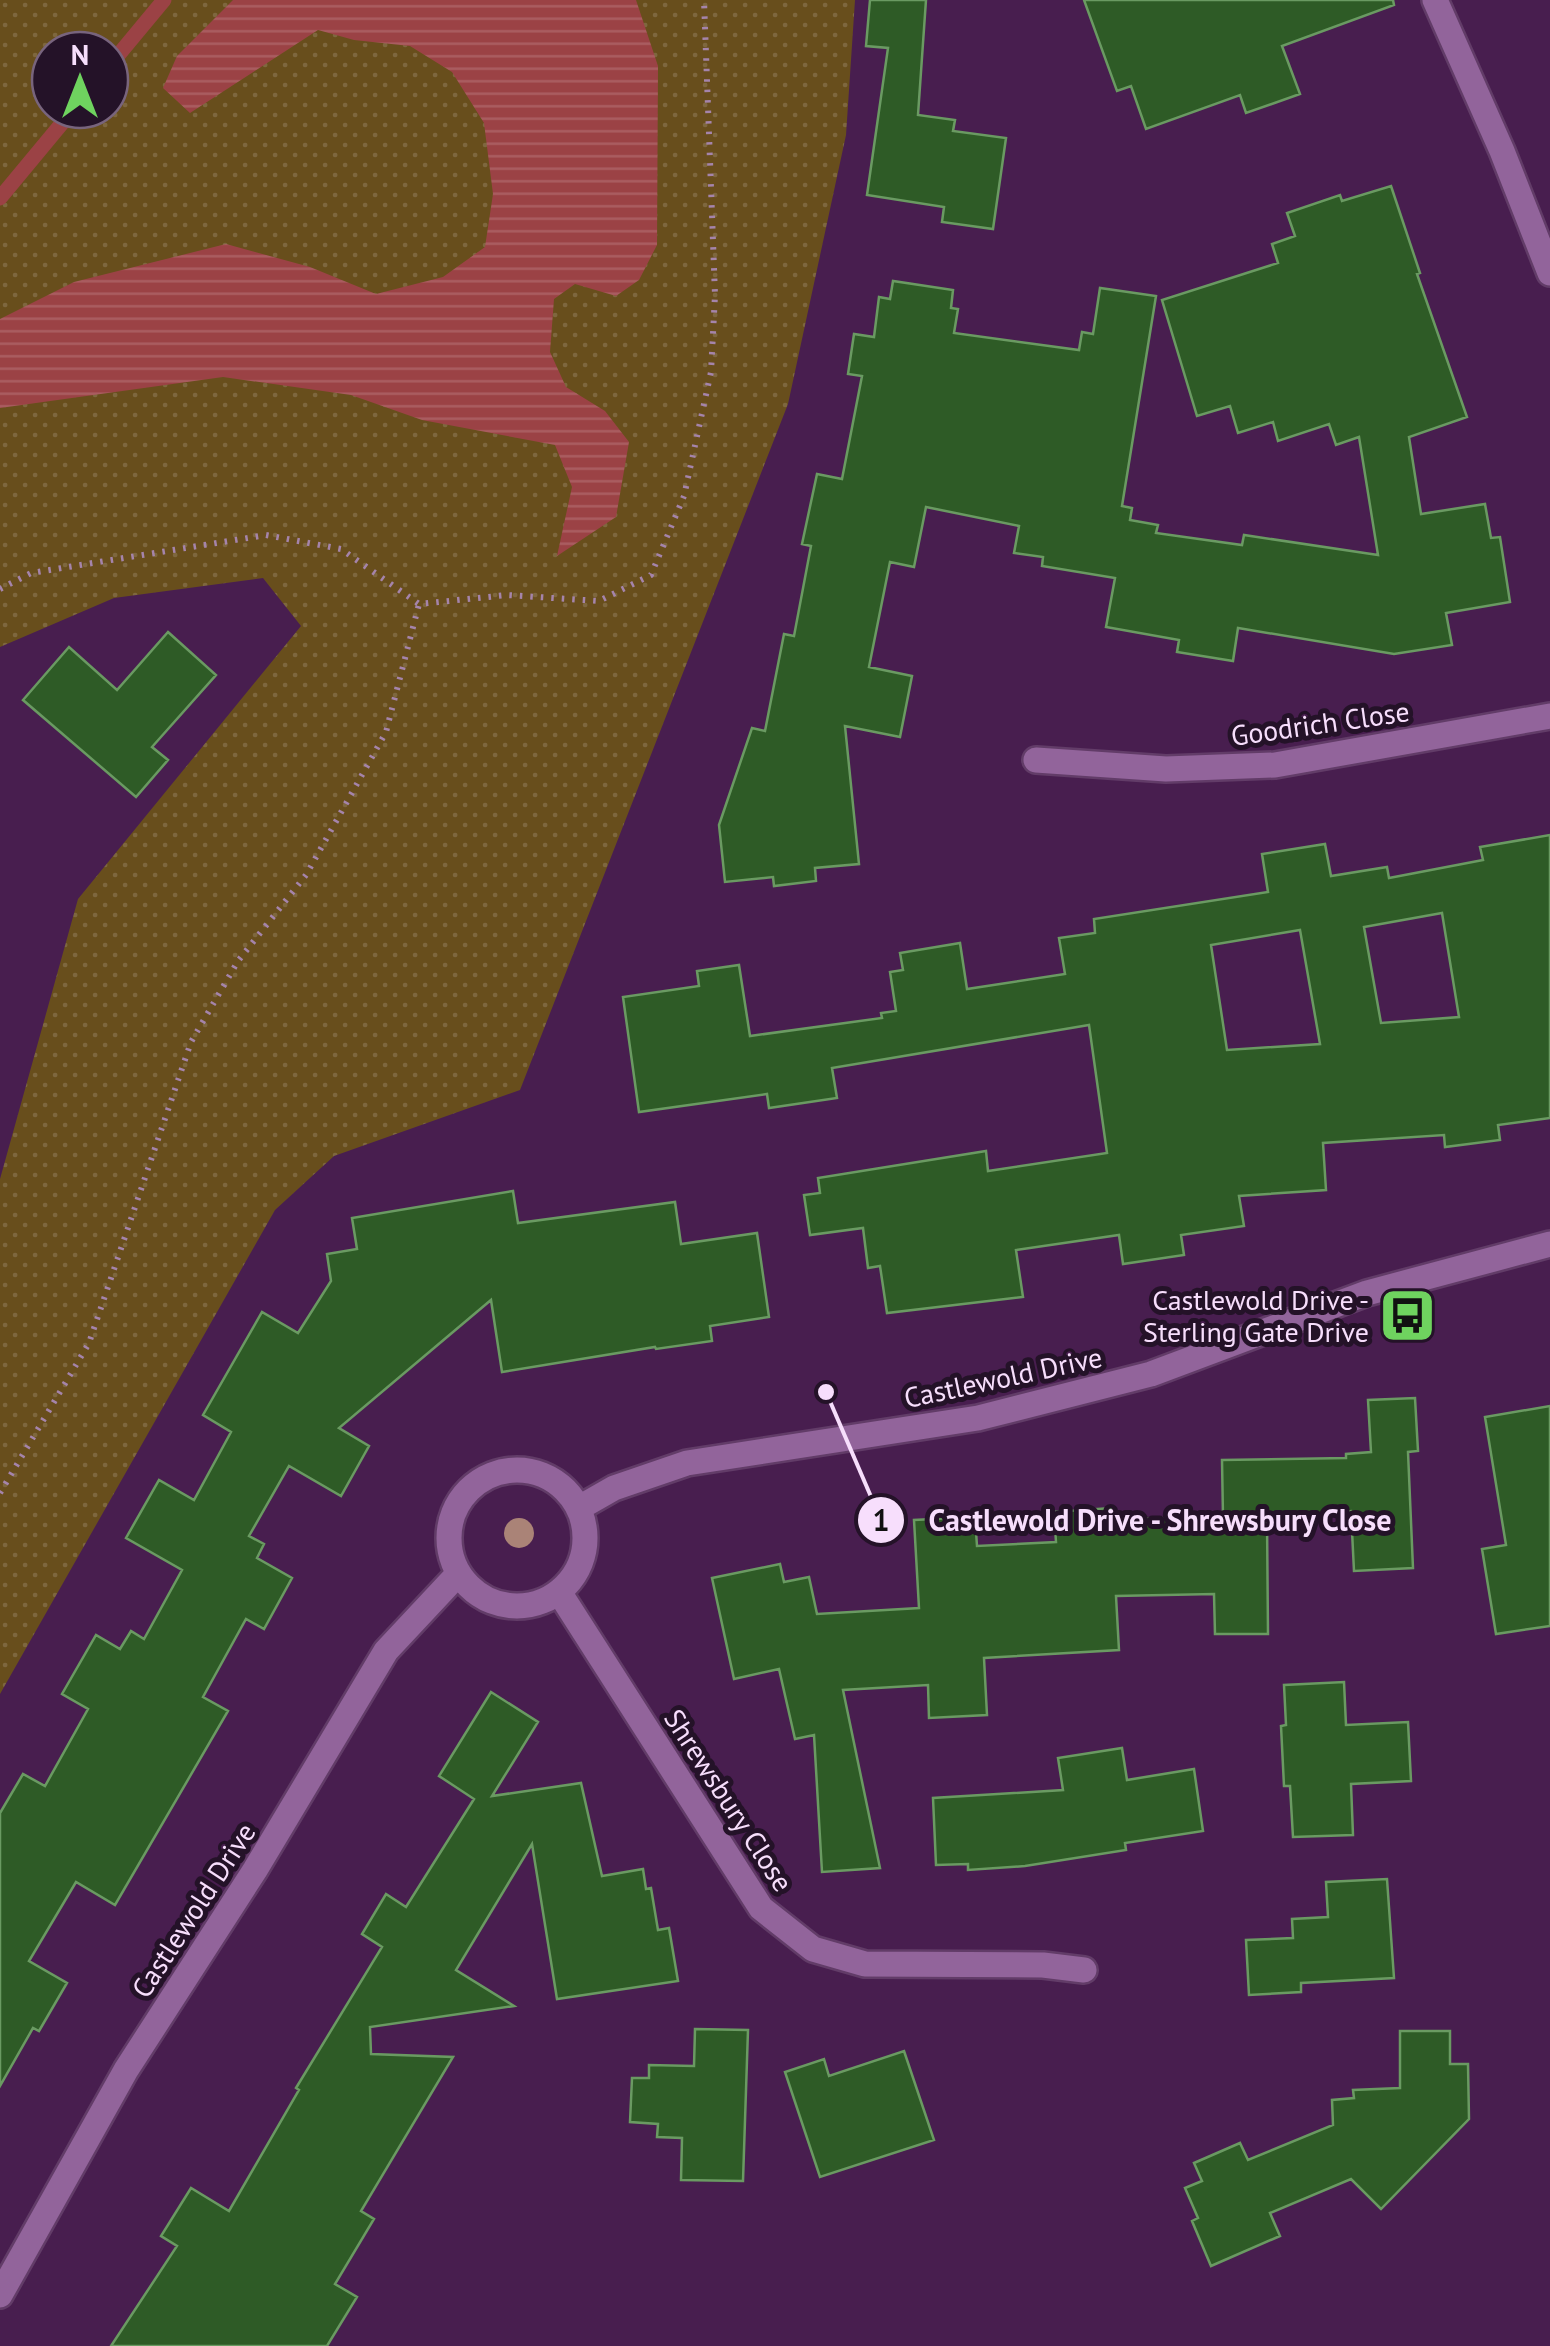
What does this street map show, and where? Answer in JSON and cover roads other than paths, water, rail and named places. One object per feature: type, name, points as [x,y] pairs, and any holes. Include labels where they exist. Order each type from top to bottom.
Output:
[{"type":"street","points":[[1435,0],[1502,150],[1550,272]]},
{"type":"street","name":"Goodrich Close","points":[[1036,760],[1166,769],[1274,765],[1550,716]]},
{"type":"street","name":"Castlewold Drive","points":[[579,1508],[614,1488],[687,1462],[978,1418],[1151,1374],[1366,1293],[1550,1244]]},
{"type":"street","points":[[505,1470],[527,1470],[548,1476],[566,1490],[579,1508],[586,1531],[584,1554],[574,1575],[559,1592],[539,1603],[505,1605],[473,1591],[458,1574],[450,1553],[448,1531],[454,1509],[466,1491],[484,1477],[505,1470]]},
{"type":"street","name":"Castlewold Drive","points":[[0,2295],[126,2070],[256,1870],[386,1651],[458,1574]]},
{"type":"street","name":"Shrewsbury Close","points":[[559,1592],[760,1908],[813,1949],[865,1964],[1042,1965],[1084,1970]]},
{"type":"waterway","points":[[130,41],[164,0]]},
{"type":"waterway","points":[[0,198],[56,130]]},
{"type":"place","name":"Castlewold Drive - Sterling Gate Drive","points":[[1408,1315]]},
{"type":"place","name":"Castlewold Drive - Shrewsbury Close","points":[[826,1392]]}]
